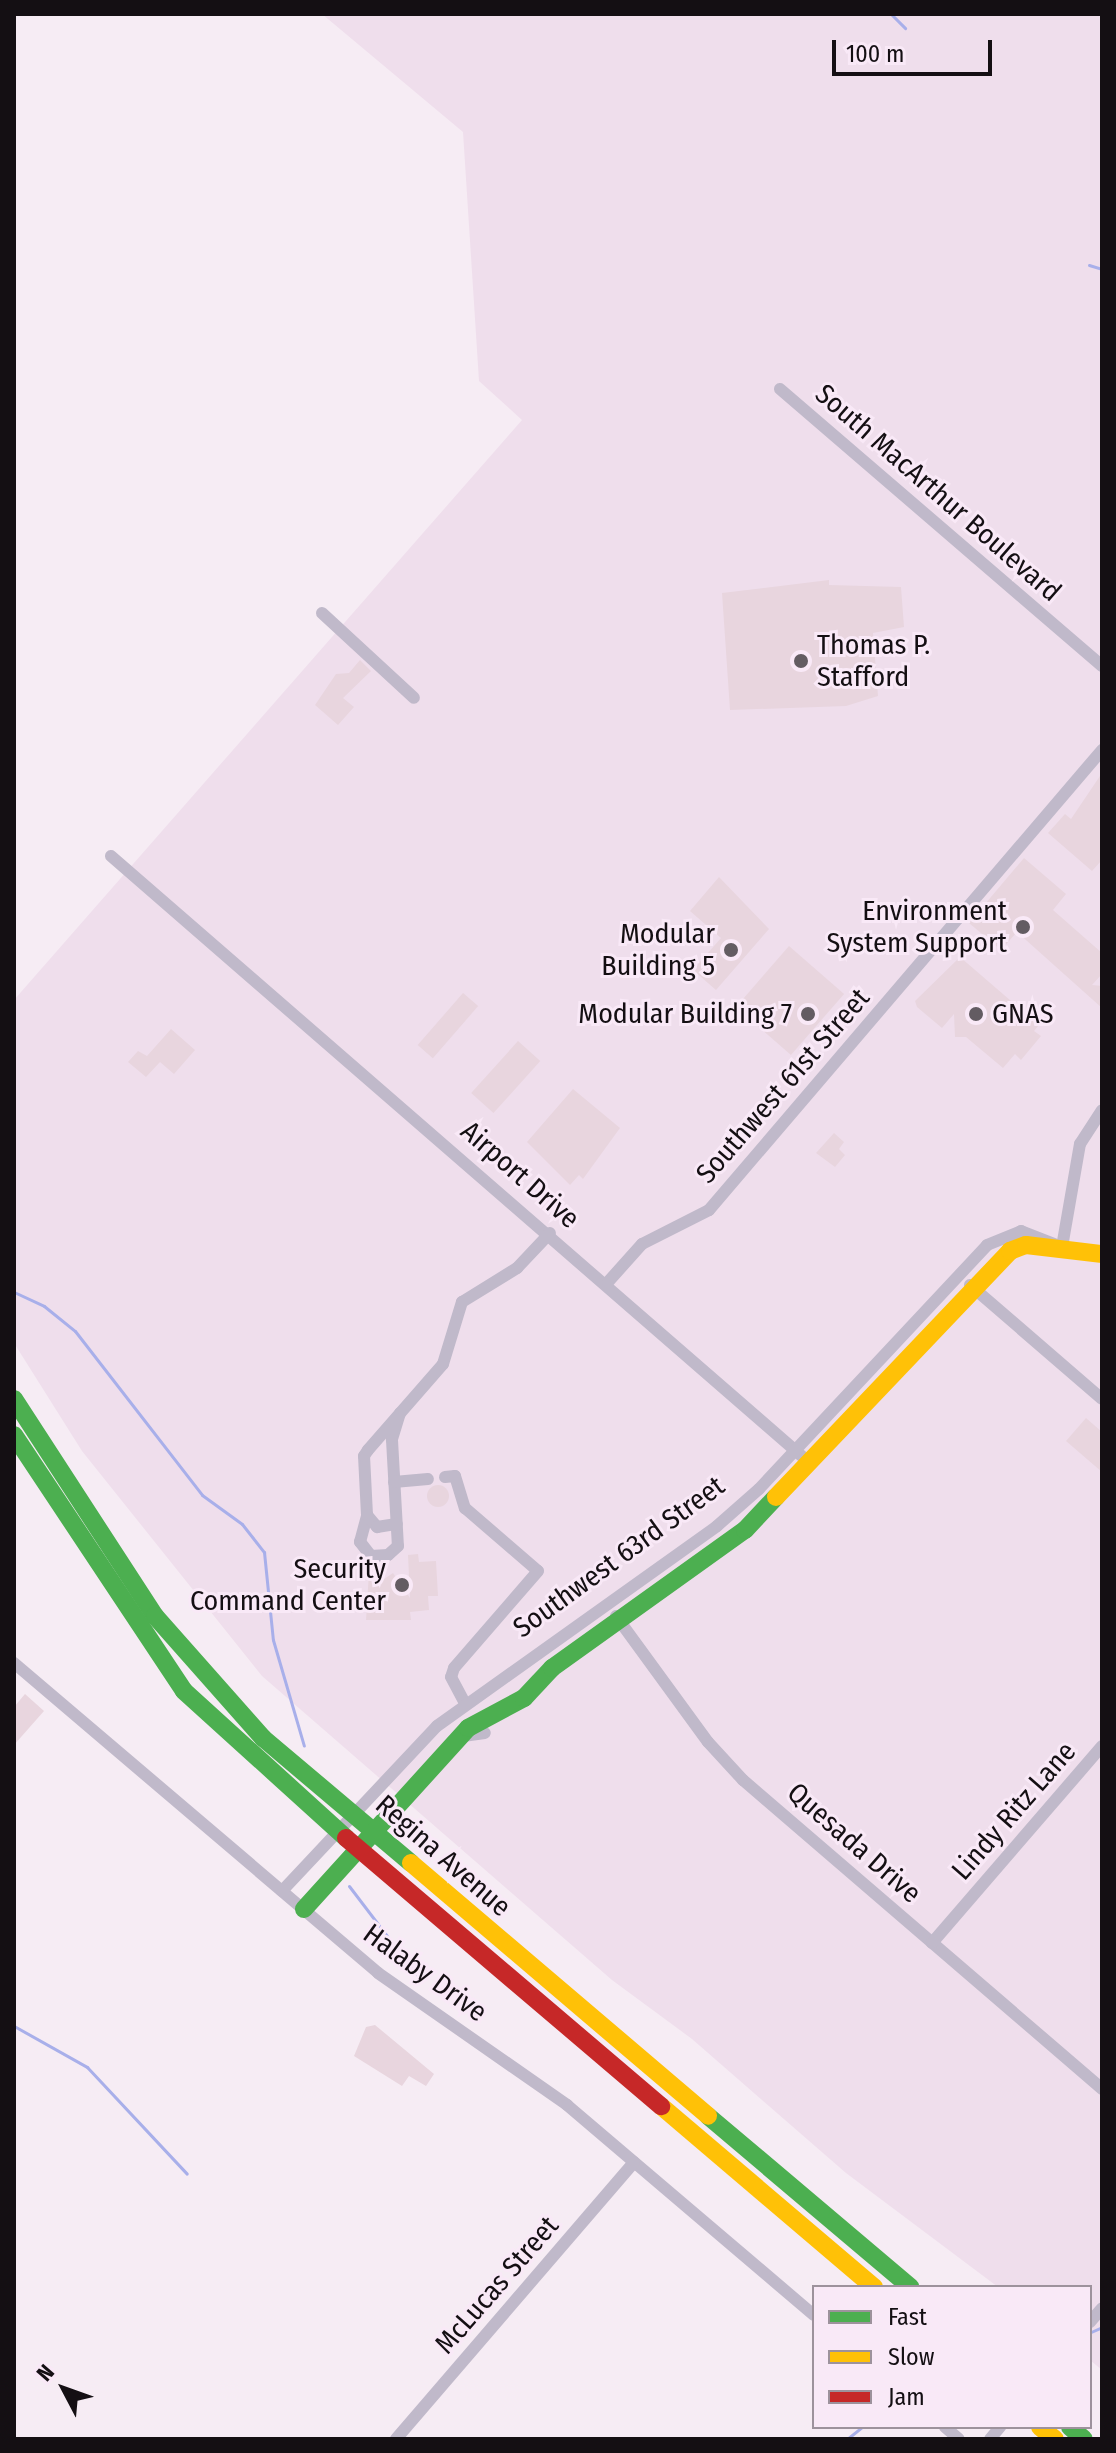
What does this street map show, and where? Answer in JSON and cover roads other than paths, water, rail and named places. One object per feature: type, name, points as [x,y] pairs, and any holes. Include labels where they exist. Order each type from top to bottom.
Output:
[{"type":"main road","name":"Southwest 63rd Street","points":[[304,1909],[447,1746],[482,1717],[524,1698],[552,1668],[745,1530],[811,1464],[1010,1251],[1062,1247],[1102,1254]]},
{"type":"main road","name":"Regina Avenue","points":[[14,1399],[155,1616],[203,1676],[352,1814],[908,2285]]},
{"type":"main road","name":"Regina Avenue","points":[[14,1435],[184,1691],[336,1830],[872,2285]]},
{"type":"street","name":"South MacArthur Boulevard","points":[[780,389],[1102,666]]},
{"type":"street","points":[[322,613],[414,698]]},
{"type":"street","name":"Southwest 61st Street","points":[[608,1282],[642,1244],[709,1210],[1102,750]]},
{"type":"street","name":"Airport Drive","points":[[111,856],[608,1282],[811,1464]]},
{"type":"street","points":[[1062,1247],[1080,1144],[1102,1110]]},
{"type":"street","points":[[400,1413],[392,1440],[397,1524],[394,1552],[371,1556],[360,1542],[367,1515],[364,1456],[400,1413],[443,1364],[462,1302],[517,1268],[550,1233]]},
{"type":"street","name":"Southwest 63rd Street","points":[[282,1891],[408,1752],[465,1703],[717,1526],[796,1450],[959,1275],[1002,1235],[1036,1234],[1062,1247]]},
{"type":"street","points":[[959,1275],[1102,1399]]},
{"type":"street","points":[[450,1476],[459,1501],[538,1571],[454,1668],[451,1677],[465,1703]]},
{"type":"street","points":[[394,1482],[428,1479]]},
{"type":"street","points":[[367,1515],[377,1527],[397,1524]]},
{"type":"street","name":"Quesada Drive","points":[[607,1603],[708,1742],[743,1780],[1102,2089]]},
{"type":"street","name":"Halaby Drive","points":[[14,1663],[378,1973],[512,2063],[812,2313]]},
{"type":"street","points":[[447,1746],[485,1733]]},
{"type":"street","name":"Lindy Ritz Lane","points":[[932,1943],[1102,1746]]},
{"type":"street","name":"McLucas Street","points":[[396,2439],[634,2162]]},
{"type":"waterway","points":[[891,14],[905,28]]},
{"type":"waterway","points":[[1089,265],[1102,269]]},
{"type":"waterway","points":[[14,1292],[44,1306],[75,1331],[202,1495],[242,1524],[264,1552],[273,1640],[304,1746]]},
{"type":"waterway","points":[[349,1886],[416,1974]]},
{"type":"waterway","points":[[14,2026],[87,2067],[187,2174]]},
{"type":"waterway","points":[[1092,2332],[1102,2327]]},
{"type":"waterway","points":[[847,2439],[860,2429]]},
{"type":"place","name":"Thomas P. Stafford","points":[[801,661]]},
{"type":"place","name":"Environment System Support","points":[[1023,927]]},
{"type":"place","name":"Modular Building 5","points":[[731,950]]},
{"type":"place","name":"Modular Building 7","points":[[808,1014]]},
{"type":"place","name":"GNAS","points":[[976,1014]]},
{"type":"place","name":"Security Command Center","points":[[402,1585]]}]
